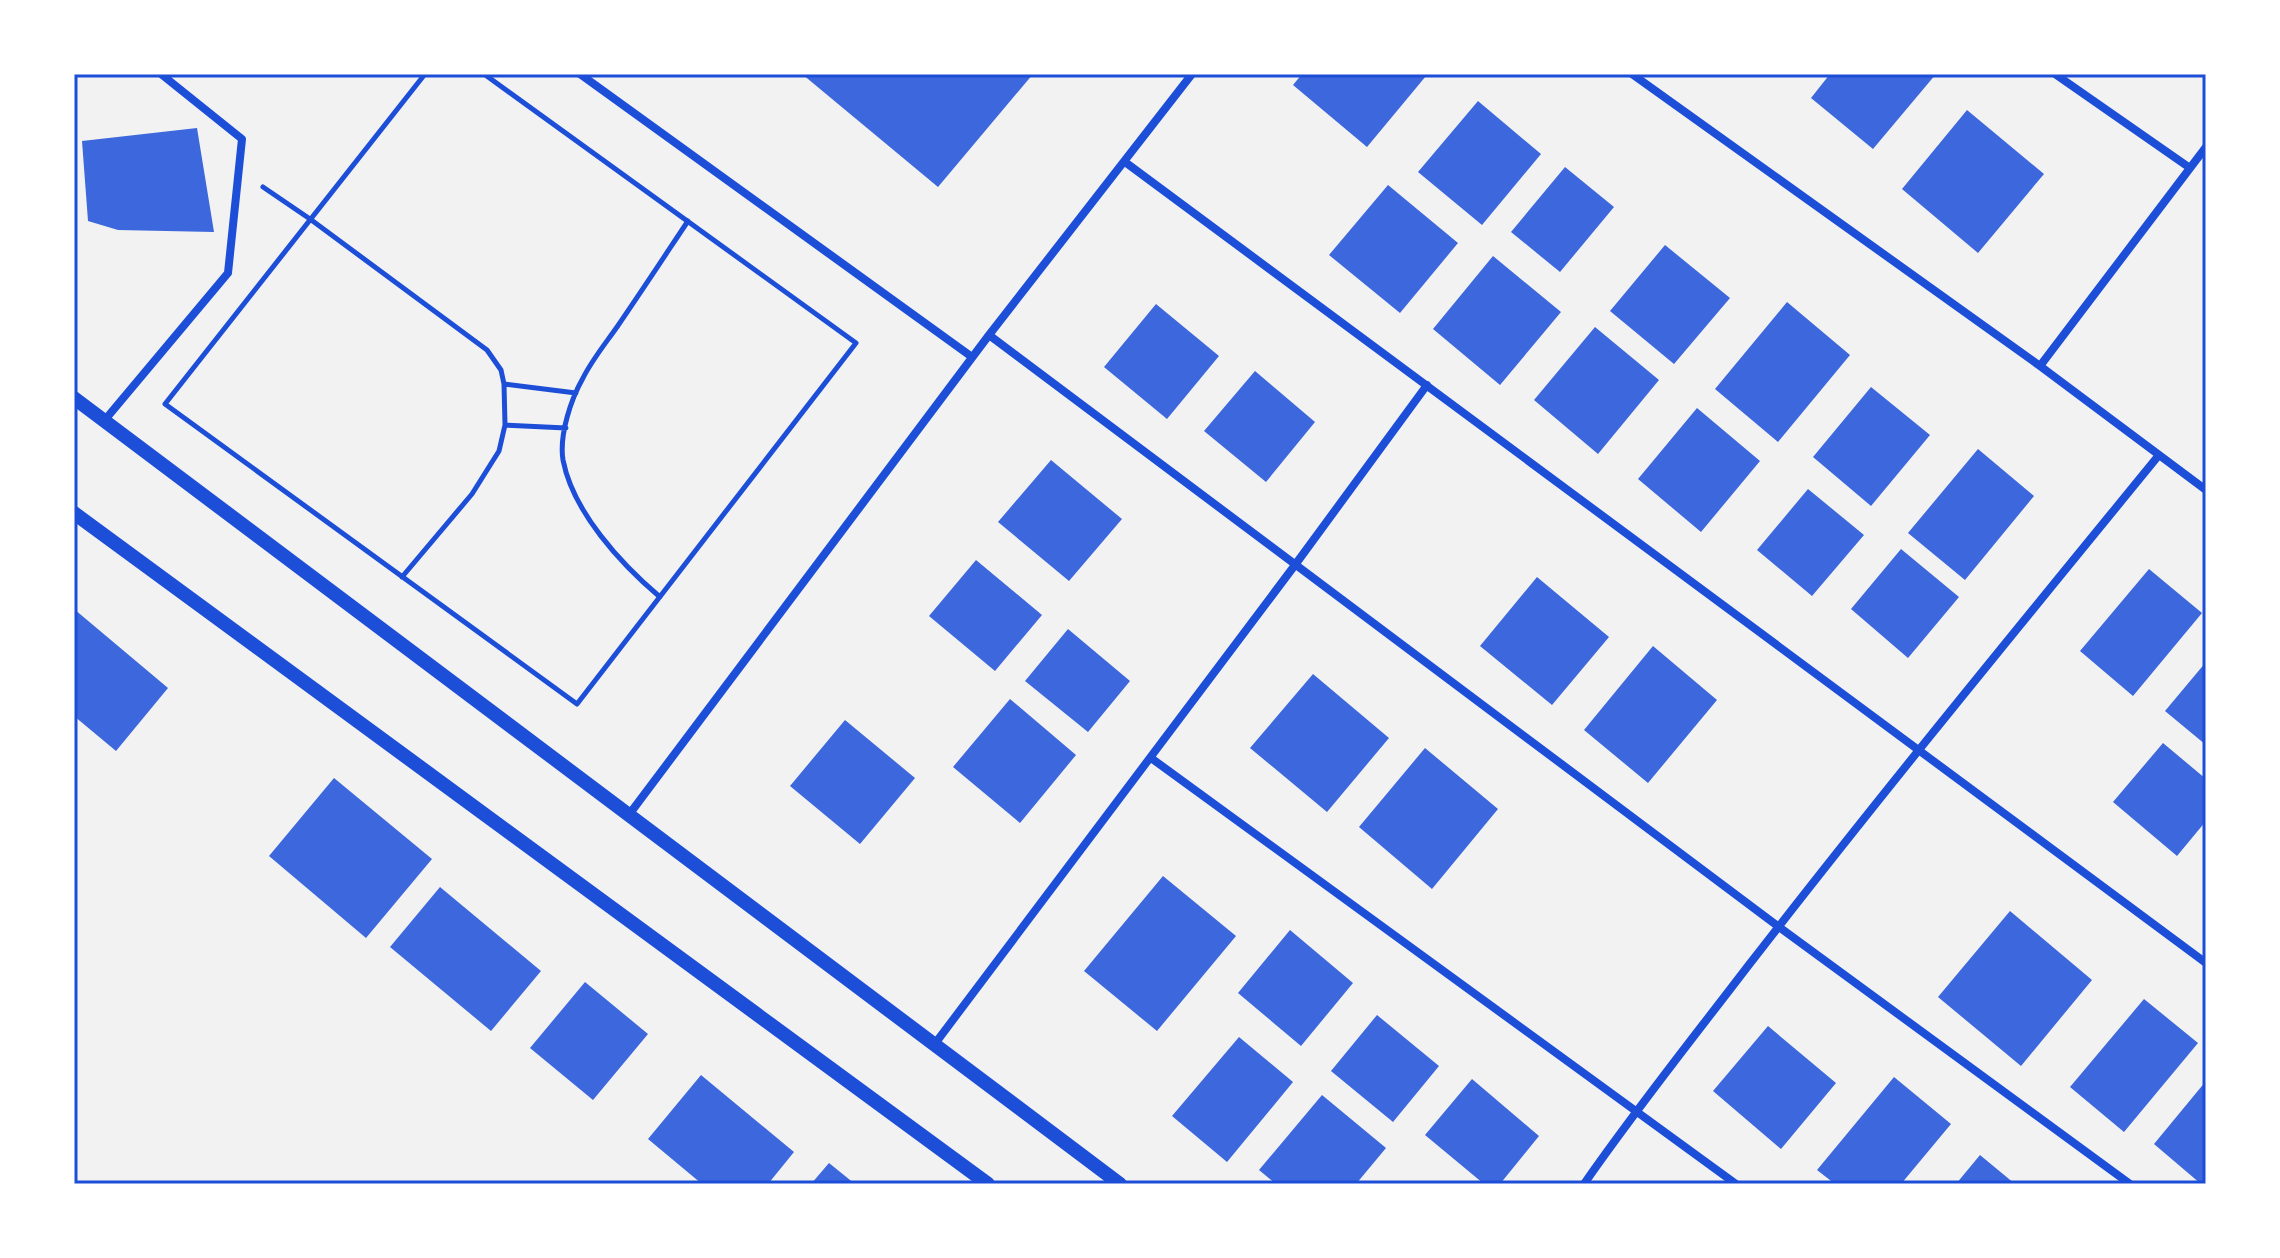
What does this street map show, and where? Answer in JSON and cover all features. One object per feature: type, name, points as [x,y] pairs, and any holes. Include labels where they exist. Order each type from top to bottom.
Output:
[{"type":"street","points":[[104,421],[228,273],[242,139],[161,74]]},
{"type":"street","points":[[580,74],[972,357]]},
{"type":"street","points":[[628,816],[972,357],[1192,74]]},
{"type":"street","points":[[1632,74],[2040,366],[2206,490]]},
{"type":"street","points":[[2055,74],[2190,168]]},
{"type":"street","points":[[2040,366],[2206,147]]},
{"type":"street","points":[[1125,162],[2206,963]]},
{"type":"street","points":[[989,335],[1779,927],[2130,1184]]},
{"type":"street","points":[[934,1045],[1427,385]]},
{"type":"street","points":[[74,398],[1120,1184]]},
{"type":"street","points":[[1584,1184],[1636,1112],[1918,750],[2159,455]]},
{"type":"street","points":[[74,513],[988,1184]]},
{"type":"street","points":[[1151,758],[1736,1184]]},
{"type":"path","points":[[425,74],[165,404],[577,704],[856,343],[484,74]]},
{"type":"path","points":[[239,171],[310,219],[487,350],[501,370],[505,425],[499,451],[472,494],[402,577]]},
{"type":"path","points":[[660,597],[627,567],[598,534],[563,460],[566,428],[582,378],[688,221]]},
{"type":"path","points":[[504,384],[576,393]]},
{"type":"path","points":[[505,425],[566,428]]},
{"type":"building","points":[[802,74],[1033,74],[938,187]]},
{"type":"building","points":[[1302,74],[1426,76],[1367,147],[1293,85]]},
{"type":"building","points":[[1830,74],[1936,74],[1873,149],[1811,98]]},
{"type":"building","points":[[1478,101],[1541,154],[1482,225],[1418,172]]},
{"type":"building","points":[[1967,110],[2044,174],[1978,253],[1902,189]]},
{"type":"building","points":[[197,128],[214,232],[118,230],[88,221],[82,141]]},
{"type":"building","points":[[1565,167],[1614,207],[1560,272],[1511,232]]},
{"type":"building","points":[[1388,185],[1458,243],[1400,313],[1329,255]]},
{"type":"building","points":[[1665,245],[1730,298],[1674,364],[1610,311]]},
{"type":"building","points":[[1493,256],[1561,312],[1500,385],[1433,329]]},
{"type":"building","points":[[1787,302],[1850,355],[1778,442],[1715,389]]},
{"type":"building","points":[[1156,304],[1219,356],[1167,419],[1104,367]]},
{"type":"building","points":[[1595,327],[1659,380],[1598,454],[1534,400]]},
{"type":"building","points":[[1255,371],[1315,422],[1266,482],[1204,431]]},
{"type":"building","points":[[1871,387],[1930,435],[1871,506],[1813,457]]},
{"type":"building","points":[[1697,408],[1760,461],[1701,532],[1638,479]]},
{"type":"building","points":[[1978,449],[2034,496],[1965,580],[1908,533]]},
{"type":"building","points":[[1051,460],[1122,519],[1069,581],[998,522]]},
{"type":"building","points":[[1808,489],[1864,535],[1812,596],[1757,550]]},
{"type":"building","points":[[1901,549],[1959,597],[1908,658],[1851,609]]},
{"type":"building","points":[[976,560],[1042,615],[995,671],[929,616]]},
{"type":"building","points":[[2149,569],[2202,613],[2133,696],[2080,651]]},
{"type":"building","points":[[1537,577],[1609,637],[1552,705],[1480,646]]},
{"type":"building","points":[[74,609],[168,688],[116,751],[74,716]]},
{"type":"building","points":[[1068,629],[1130,681],[1088,732],[1025,681]]},
{"type":"building","points":[[1653,646],[1717,700],[1648,783],[1584,730]]},
{"type":"building","points":[[2206,662],[2206,745],[2165,711]]},
{"type":"building","points":[[1313,674],[1389,738],[1327,812],[1250,748]]},
{"type":"building","points":[[1010,699],[1076,755],[1020,823],[953,767]]},
{"type":"building","points":[[845,720],[915,778],[860,844],[790,786]]},
{"type":"building","points":[[2163,743],[2206,779],[2206,821],[2177,856],[2113,802]]},
{"type":"building","points":[[1425,748],[1498,809],[1432,889],[1359,827]]},
{"type":"building","points":[[334,778],[432,859],[366,938],[269,856]]},
{"type":"building","points":[[1163,876],[1236,936],[1157,1031],[1084,971]]},
{"type":"building","points":[[440,887],[541,971],[491,1031],[390,947]]},
{"type":"building","points":[[2010,911],[2092,980],[2021,1066],[1938,997]]},
{"type":"building","points":[[1290,930],[1353,983],[1301,1046],[1238,993]]},
{"type":"building","points":[[585,982],[648,1034],[593,1100],[530,1048]]},
{"type":"building","points":[[2144,999],[2198,1043],[2124,1132],[2070,1087]]},
{"type":"building","points":[[1377,1015],[1439,1066],[1393,1122],[1331,1071]]},
{"type":"building","points":[[1768,1026],[1836,1083],[1781,1149],[1713,1091]]},
{"type":"building","points":[[1239,1037],[1293,1082],[1227,1162],[1172,1116]]},
{"type":"building","points":[[701,1075],[794,1152],[768,1184],[702,1184],[648,1139]]},
{"type":"building","points":[[1894,1077],[1951,1124],[1901,1184],[1835,1184],[1817,1170]]},
{"type":"building","points":[[1472,1079],[1539,1136],[1500,1184],[1484,1184],[1425,1135]]},
{"type":"building","points":[[2206,1081],[2206,1184],[2201,1184],[2154,1144]]},
{"type":"building","points":[[1322,1095],[1386,1148],[1356,1184],[1276,1184],[1259,1170]]},
{"type":"building","points":[[1980,1155],[2015,1184],[1956,1184]]},
{"type":"building","points":[[829,1163],[855,1184],[811,1184]]}]
